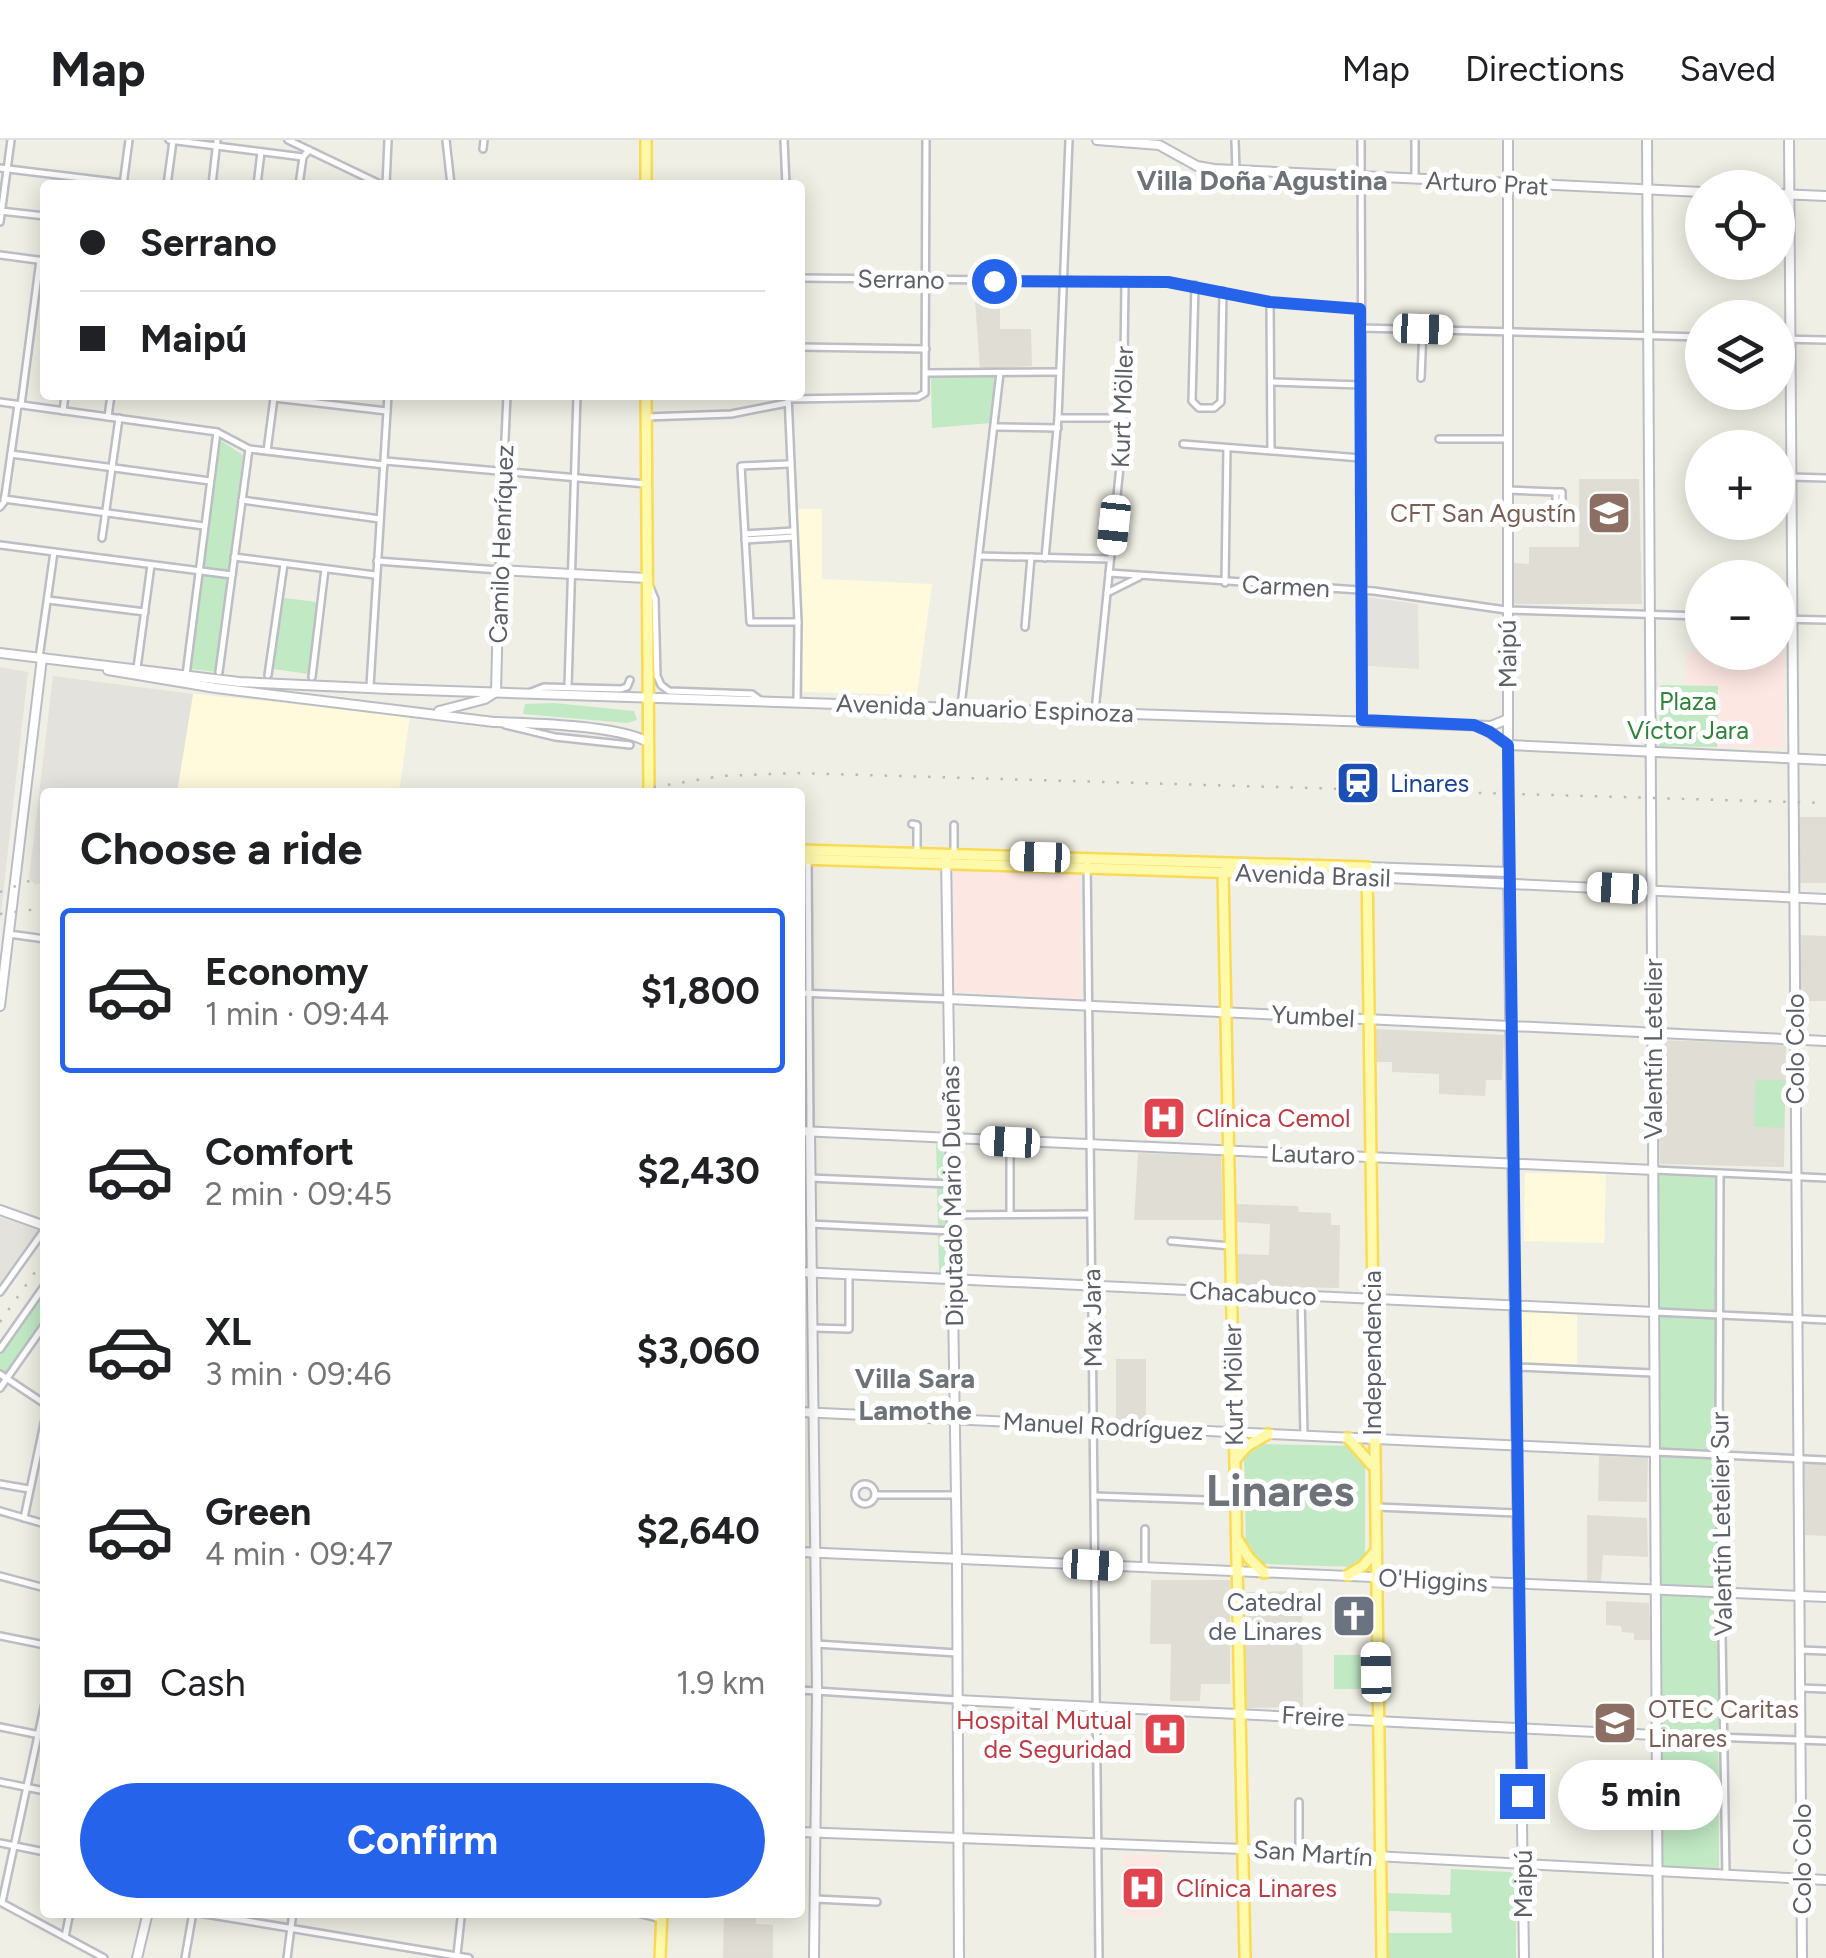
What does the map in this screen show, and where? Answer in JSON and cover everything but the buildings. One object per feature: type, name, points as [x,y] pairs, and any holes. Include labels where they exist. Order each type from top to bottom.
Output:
[{"type":"main road","points":[[646,140],[646,180]]},
{"type":"main road","name":"Arturo Prat","points":[[1097,140],[1142,142],[1166,148],[1198,166],[1236,171],[1685,191]]},
{"type":"main road","name":"Maipú","points":[[1508,140],[1508,877],[1524,1958]]},
{"type":"main road","name":"Valentín Letelier","points":[[1647,140],[1658,1958]]},
{"type":"main road","name":"Colo Colo","points":[[1788,140],[1788,170]]},
{"type":"main road","points":[[1795,194],[1826,196]]},
{"type":"main road","points":[[646,400],[649,788]]},
{"type":"main road","points":[[499,570],[646,578]]},
{"type":"main road","name":"Camilo Henríquez","points":[[496,692],[499,570]]},
{"type":"main road","name":"Avenida Januario Espinoza","points":[[0,652],[253,683],[646,700],[961,706],[1474,725],[1494,725],[1508,719]]},
{"type":"main road","points":[[0,1006],[41,658]]},
{"type":"main road","name":"Avenida Januario Espinoza","points":[[79,662],[189,684],[433,713],[485,699],[496,692]]},
{"type":"main road","name":"Colo Colo","points":[[1792,670],[1802,1958]]},
{"type":"main road","points":[[433,713],[624,734],[648,742]]},
{"type":"main road","name":"Avenida Januario Espinoza","points":[[1474,725],[1508,745]]},
{"type":"main road","points":[[1508,745],[1826,760]]},
{"type":"main road","name":"Avenida Brasil","points":[[805,850],[916,853],[949,858]]},
{"type":"main road","name":"Avenida Brasil","points":[[805,859],[949,858],[1223,872],[1367,872]]},
{"type":"main road","name":"Diputado Mario Dueñas","points":[[949,858],[959,1958]]},
{"type":"main road","name":"Avenida Brasil","points":[[1086,863],[1234,863],[1826,899]]},
{"type":"main road","points":[[1223,872],[1234,863]]},
{"type":"main road","name":"Kurt Möller","points":[[1223,872],[1245,1958]]},
{"type":"main road","name":"Independencia","points":[[1367,872],[1382,1958]]},
{"type":"main road","name":"Yumbel","points":[[948,999],[1826,1040]]},
{"type":"main road","points":[[805,1131],[810,1178],[817,1691],[814,1958]]},
{"type":"main road","name":"Lautaro","points":[[805,1131],[1654,1170]]},
{"type":"main road","points":[[0,1210],[40,1225]]},
{"type":"main road","name":"Chacabuco","points":[[805,1272],[1655,1312]]},
{"type":"main road","name":"Manuel Rodríguez","points":[[805,1412],[1656,1452]]},
{"type":"main road","points":[[1235,1461],[1248,1446],[1268,1434]]},
{"type":"main road","points":[[1348,1438],[1362,1449],[1374,1468]]},
{"type":"main road","points":[[1236,1537],[1264,1573]]},
{"type":"main road","name":"O'Higgins","points":[[805,1552],[1826,1597]]},
{"type":"main road","points":[[1348,1575],[1364,1566],[1375,1552]]},
{"type":"main road","name":"Freire","points":[[957,1700],[1377,1718],[1656,1735]]},
{"type":"main road","name":"San Martín","points":[[805,1832],[1243,1849],[1826,1880]]},
{"type":"main road","points":[[137,1958],[147,1918]]},
{"type":"main road","points":[[660,1958],[661,1918]]},
{"type":"street","points":[[0,222],[10,140]]},
{"type":"street","points":[[124,180],[129,140]]},
{"type":"street","points":[[168,180],[171,140],[303,157]]},
{"type":"street","points":[[288,140],[373,180]]},
{"type":"street","points":[[384,180],[388,140]]},
{"type":"street","points":[[446,140],[450,180]]},
{"type":"street","points":[[484,140],[484,149]]},
{"type":"street","points":[[784,140],[786,180]]},
{"type":"street","points":[[805,399],[918,397],[925,393],[926,140]]},
{"type":"street","points":[[1044,558],[1058,428],[1069,140]]},
{"type":"street","points":[[1235,140],[1236,171]]},
{"type":"street","points":[[1361,140],[1362,720]]},
{"type":"street","points":[[1415,140],[1415,179]]},
{"type":"street","points":[[213,180],[217,143]]},
{"type":"street","points":[[301,180],[303,157],[309,150]]},
{"type":"street","points":[[257,180],[260,152]]},
{"type":"street","points":[[4,168],[93,180]]},
{"type":"street","points":[[1,211],[40,215]]},
{"type":"street","points":[[0,255],[40,260]]},
{"type":"street","points":[[0,507],[40,278]]},
{"type":"street","name":"Serrano","points":[[805,278],[1194,285],[1270,302],[1360,309]]},
{"type":"street","name":"Kurt Möller","points":[[1095,711],[1123,418],[1125,282]]},
{"type":"street","points":[[1194,285],[1192,401],[1200,408],[1214,408],[1221,402],[1223,291]]},
{"type":"street","points":[[1270,302],[1271,451]]},
{"type":"street","points":[[1361,328],[1685,337]]},
{"type":"street","points":[[1422,378],[1423,329]]},
{"type":"street","points":[[1795,340],[1826,340]]},
{"type":"street","points":[[805,347],[926,349]]},
{"type":"street","points":[[927,373],[1060,372]]},
{"type":"street","points":[[961,706],[1000,373]]},
{"type":"street","points":[[1272,382],[1362,386]]},
{"type":"street","points":[[62,411],[64,400]]},
{"type":"street","points":[[108,417],[110,400]]},
{"type":"street","points":[[267,451],[273,400]]},
{"type":"street","points":[[304,400],[387,411]]},
{"type":"street","points":[[370,688],[388,400]]},
{"type":"street","name":"Camilo Henríquez","points":[[499,570],[507,400]]},
{"type":"street","points":[[568,688],[577,400]]},
{"type":"street","points":[[646,418],[731,414],[784,400]]},
{"type":"street","points":[[788,400],[798,622],[797,704]]},
{"type":"street","points":[[0,402],[217,432],[248,449],[646,484]]},
{"type":"street","points":[[102,538],[119,418]]},
{"type":"street","points":[[1058,418],[1123,418]]},
{"type":"street","points":[[994,426],[1058,428]]},
{"type":"street","points":[[186,674],[217,432]]},
{"type":"street","points":[[1439,439],[1508,439]]},
{"type":"street","points":[[1183,444],[1361,458]]},
{"type":"street","points":[[1225,583],[1227,448]]},
{"type":"street","points":[[220,672],[248,449]]},
{"type":"street","points":[[11,454],[210,481]]},
{"type":"street","points":[[790,464],[741,466],[751,624],[798,622]]},
{"type":"street","points":[[1795,477],[1826,478]]},
{"type":"street","points":[[1508,490],[1556,492]]},
{"type":"street","points":[[4,499],[205,526]]},
{"type":"street","points":[[242,500],[380,519]]},
{"type":"street","points":[[745,537],[794,534]]},
{"type":"street","points":[[0,545],[232,576]]},
{"type":"street","points":[[41,658],[54,552]]},
{"type":"street","points":[[979,556],[1110,559]]},
{"type":"street","points":[[1026,627],[1031,557]]},
{"type":"street","points":[[234,558],[376,575]]},
{"type":"street","points":[[378,562],[499,570]]},
{"type":"street","points":[[268,675],[284,564]]},
{"type":"street","points":[[137,668],[151,565]]},
{"type":"street","points":[[312,677],[325,568]]},
{"type":"street","name":"Carmen","points":[[1109,573],[1362,590],[1506,610],[1685,615]]},
{"type":"street","points":[[1107,593],[1142,576]]},
{"type":"street","points":[[646,578],[655,599],[657,676],[664,689],[752,694],[762,703]]},
{"type":"street","points":[[47,600],[145,612]]},
{"type":"street","points":[[1795,619],[1826,620]]},
{"type":"street","points":[[528,694],[544,687],[621,690],[630,680]]},
{"type":"street","points":[[494,722],[555,737],[630,745]]},
{"type":"street","points":[[912,824],[917,824],[916,853]]},
{"type":"street","points":[[949,858],[954,825]]},
{"type":"street","name":"Max Jara","points":[[1086,863],[1099,1958]]},
{"type":"street","points":[[805,886],[809,994],[805,1131]]},
{"type":"street","points":[[9,934],[40,938]]},
{"type":"street","name":"Yumbel","points":[[805,994],[948,999]]},
{"type":"street","points":[[1010,1142],[1010,1215]]},
{"type":"street","name":"Lautaro","points":[[1654,1170],[1826,1178]]},
{"type":"street","name":"Valentín Letelier Sur","points":[[1720,1173],[1726,1875]]},
{"type":"street","points":[[810,1178],[952,1184]]},
{"type":"street","points":[[952,1215],[1090,1214]]},
{"type":"street","points":[[810,1224],[952,1230]]},
{"type":"street","points":[[0,1292],[40,1234]]},
{"type":"street","points":[[1171,1241],[1231,1246]]},
{"type":"street","points":[[811,1328],[849,1328],[849,1274]]},
{"type":"street","points":[[0,1349],[40,1292]]},
{"type":"street","points":[[1301,1296],[1304,1436]]},
{"type":"street","name":"Chacabuco","points":[[1655,1312],[1826,1320]]},
{"type":"street","points":[[0,1388],[3,1376],[40,1330]]},
{"type":"street","points":[[1516,1367],[1654,1373]]},
{"type":"street","points":[[3,1376],[40,1401]]},
{"type":"street","points":[[24,1518],[40,1441]]},
{"type":"street","name":"Manuel Rodríguez","points":[[1656,1452],[1826,1460]]},
{"type":"street","points":[[0,1484],[29,1489]]},
{"type":"street","points":[[866,1484],[876,1494],[874,1501],[866,1505],[855,1495],[858,1487],[866,1484]]},
{"type":"street","points":[[876,1494],[956,1495]]},
{"type":"street","points":[[1094,1496],[1236,1500]]},
{"type":"street","points":[[1374,1506],[1518,1513]]},
{"type":"street","points":[[0,1511],[40,1523]]},
{"type":"street","points":[[1145,1528],[1145,1568]]},
{"type":"street","points":[[0,1576],[40,1587]]},
{"type":"street","points":[[0,1636],[40,1643]]},
{"type":"street","points":[[816,1644],[957,1652]]},
{"type":"street","points":[[1800,1650],[1826,1651]]},
{"type":"street","points":[[1800,1688],[1826,1689]]},
{"type":"street","name":"Freire","points":[[805,1690],[957,1700]]},
{"type":"street","points":[[0,1727],[40,1735]]},
{"type":"street","name":"Freire","points":[[1656,1735],[1826,1741]]},
{"type":"street","points":[[40,1742],[12,1844],[1,1902],[104,1958]]},
{"type":"street","points":[[0,1782],[40,1790]]},
{"type":"street","points":[[1298,1802],[1299,1852]]},
{"type":"street","points":[[0,1843],[40,1851]]},
{"type":"street","points":[[816,1899],[877,1902]]},
{"type":"street","points":[[65,1937],[69,1918]]},
{"type":"street","points":[[185,1958],[192,1918]]},
{"type":"street","points":[[232,1918],[469,1958]]},
{"type":"street","points":[[287,1958],[292,1918]]},
{"type":"street","points":[[457,1957],[461,1918]]},
{"type":"street","points":[[417,1958],[418,1948]]},
{"type":"shaded area","points":[[974,288],[1000,292],[1000,329],[1031,329],[1032,366],[980,369]]},
{"type":"shaded area","points":[[1579,479],[1639,479],[1642,604],[1512,604],[1512,563],[1529,564],[1529,547],[1579,547]]},
{"type":"shaded area","points":[[796,509],[822,509],[822,579],[932,584],[917,695],[803,692]]},
{"type":"shaded area","points":[[1367,597],[1418,604],[1419,669],[1367,666]]},
{"type":"shaded area","points":[[0,667],[28,672],[0,922]]},
{"type":"shaded area","points":[[1686,670],[1784,670],[1783,748],[1717,747],[1718,686],[1686,685]]},
{"type":"shaded area","points":[[53,676],[193,694],[178,788],[40,788],[40,884],[29,879]]},
{"type":"shaded area","points":[[193,694],[410,715],[400,788],[178,788]]},
{"type":"shaded area","points":[[1800,817],[1826,817],[1826,883],[1798,883]]},
{"type":"shaded area","points":[[953,869],[1080,876],[1081,999],[954,992]]},
{"type":"shaded area","points":[[1801,935],[1826,936],[1826,1001],[1799,1001]]},
{"type":"shaded area","points":[[1375,1029],[1504,1035],[1502,1080],[1486,1080],[1485,1096],[1439,1094],[1439,1074],[1392,1072],[1392,1062],[1376,1062]]},
{"type":"shaded area","points":[[1656,1040],[1786,1044],[1784,1167],[1660,1164]]},
{"type":"shaded area","points":[[1138,1153],[1221,1156],[1223,1220],[1134,1220]]},
{"type":"shaded area","points":[[1525,1173],[1606,1174],[1604,1243],[1524,1241]]},
{"type":"shaded area","points":[[1236,1204],[1298,1206],[1299,1212],[1331,1213],[1331,1225],[1340,1225],[1339,1288],[1236,1286],[1237,1254],[1269,1255],[1270,1224],[1236,1222]]},
{"type":"shaded area","points":[[0,1217],[38,1230],[0,1285]]},
{"type":"shaded area","points":[[1521,1309],[1577,1313],[1577,1365],[1522,1363]]},
{"type":"shaded area","points":[[1116,1359],[1146,1359],[1146,1424],[1116,1424]]},
{"type":"shaded area","points":[[1599,1456],[1648,1457],[1647,1502],[1598,1501]]},
{"type":"shaded area","points":[[1804,1463],[1826,1464],[1826,1536],[1805,1535]]},
{"type":"shaded area","points":[[1587,1515],[1647,1518],[1648,1557],[1603,1555],[1601,1582],[1587,1582]]},
{"type":"shaded area","points":[[1151,1580],[1230,1580],[1230,1684],[1201,1684],[1200,1701],[1170,1701],[1171,1644],[1150,1644]]},
{"type":"shaded area","points":[[1302,1591],[1303,1707],[1245,1708],[1244,1592]]},
{"type":"shaded area","points":[[1606,1601],[1649,1603],[1650,1640],[1634,1640],[1634,1633],[1622,1632],[1621,1626],[1606,1625]]},
{"type":"shaded area","name":"Clínica Linares","points":[[1125,1855],[1161,1855],[1162,1917],[1125,1917]]},
{"type":"shaded area","points":[[724,1918],[756,1918],[756,1924],[773,1925],[773,1958],[723,1958]]},
{"type":"green space","points":[[931,377],[996,377],[991,423],[932,428]]},
{"type":"green space","points":[[220,440],[243,455],[216,672],[191,669]]},
{"type":"green space","points":[[284,598],[317,602],[309,674],[273,669]]},
{"type":"green space","name":"Plaza Víctor Jara","points":[[1660,685],[1718,686],[1717,747],[1659,746]]},
{"type":"green space","points":[[525,704],[634,711],[637,720],[627,723],[523,714]]},
{"type":"green space","points":[[1755,1080],[1786,1080],[1784,1128],[1754,1127]]},
{"type":"green space","points":[[936,1140],[949,1140],[951,1276],[939,1274]]},
{"type":"green space","points":[[1657,1175],[1716,1178],[1719,1870],[1663,1867]]},
{"type":"green space","points":[[40,1298],[40,1327],[0,1384],[0,1355]]},
{"type":"green space","points":[[1258,1444],[1352,1446],[1365,1460],[1365,1556],[1353,1567],[1264,1564],[1251,1555],[1246,1545],[1244,1455]]},
{"type":"green space","points":[[1334,1655],[1372,1655],[1372,1689],[1334,1689]]},
{"type":"green space","points":[[1451,1869],[1510,1872],[1516,1877],[1516,1958],[1387,1958],[1387,1933],[1452,1933],[1451,1913],[1388,1911],[1388,1893],[1450,1895]]},
{"type":"railway","points":[[649,788],[721,776],[795,773],[1826,803]]},
{"type":"railway","points":[[0,892],[40,877]]},
{"type":"railway","points":[[0,914],[40,909]]},
{"type":"railway","points":[[0,1322],[40,1265]]},
{"type":"place","name":"CFT San Agustín","points":[[1609,513]]},
{"type":"place","name":"Linares","points":[[1358,783]]},
{"type":"place","name":"Clínica Cemol","points":[[1164,1118]]},
{"type":"place","name":"Catedral de Linares","points":[[1354,1616]]},
{"type":"place","name":"OTEC Caritas Linares","points":[[1615,1723]]},
{"type":"place","name":"Hospital Mutual de Seguridad","points":[[1165,1734]]},
{"type":"place","name":"Clínica Linares","points":[[1143,1888]]},
{"type":"district","name":"Villa Doña Agustina","points":[[1262,180]]},
{"type":"district","name":"Villa Sara Lamothe","points":[[915,1394]]},
{"type":"district","name":"Linares","points":[[1280,1490]]},
{"type":"route","points":[[994,281],[1168,282],[1270,302],[1360,309],[1362,720],[1474,725],[1508,745],[1522,1796]]}]
